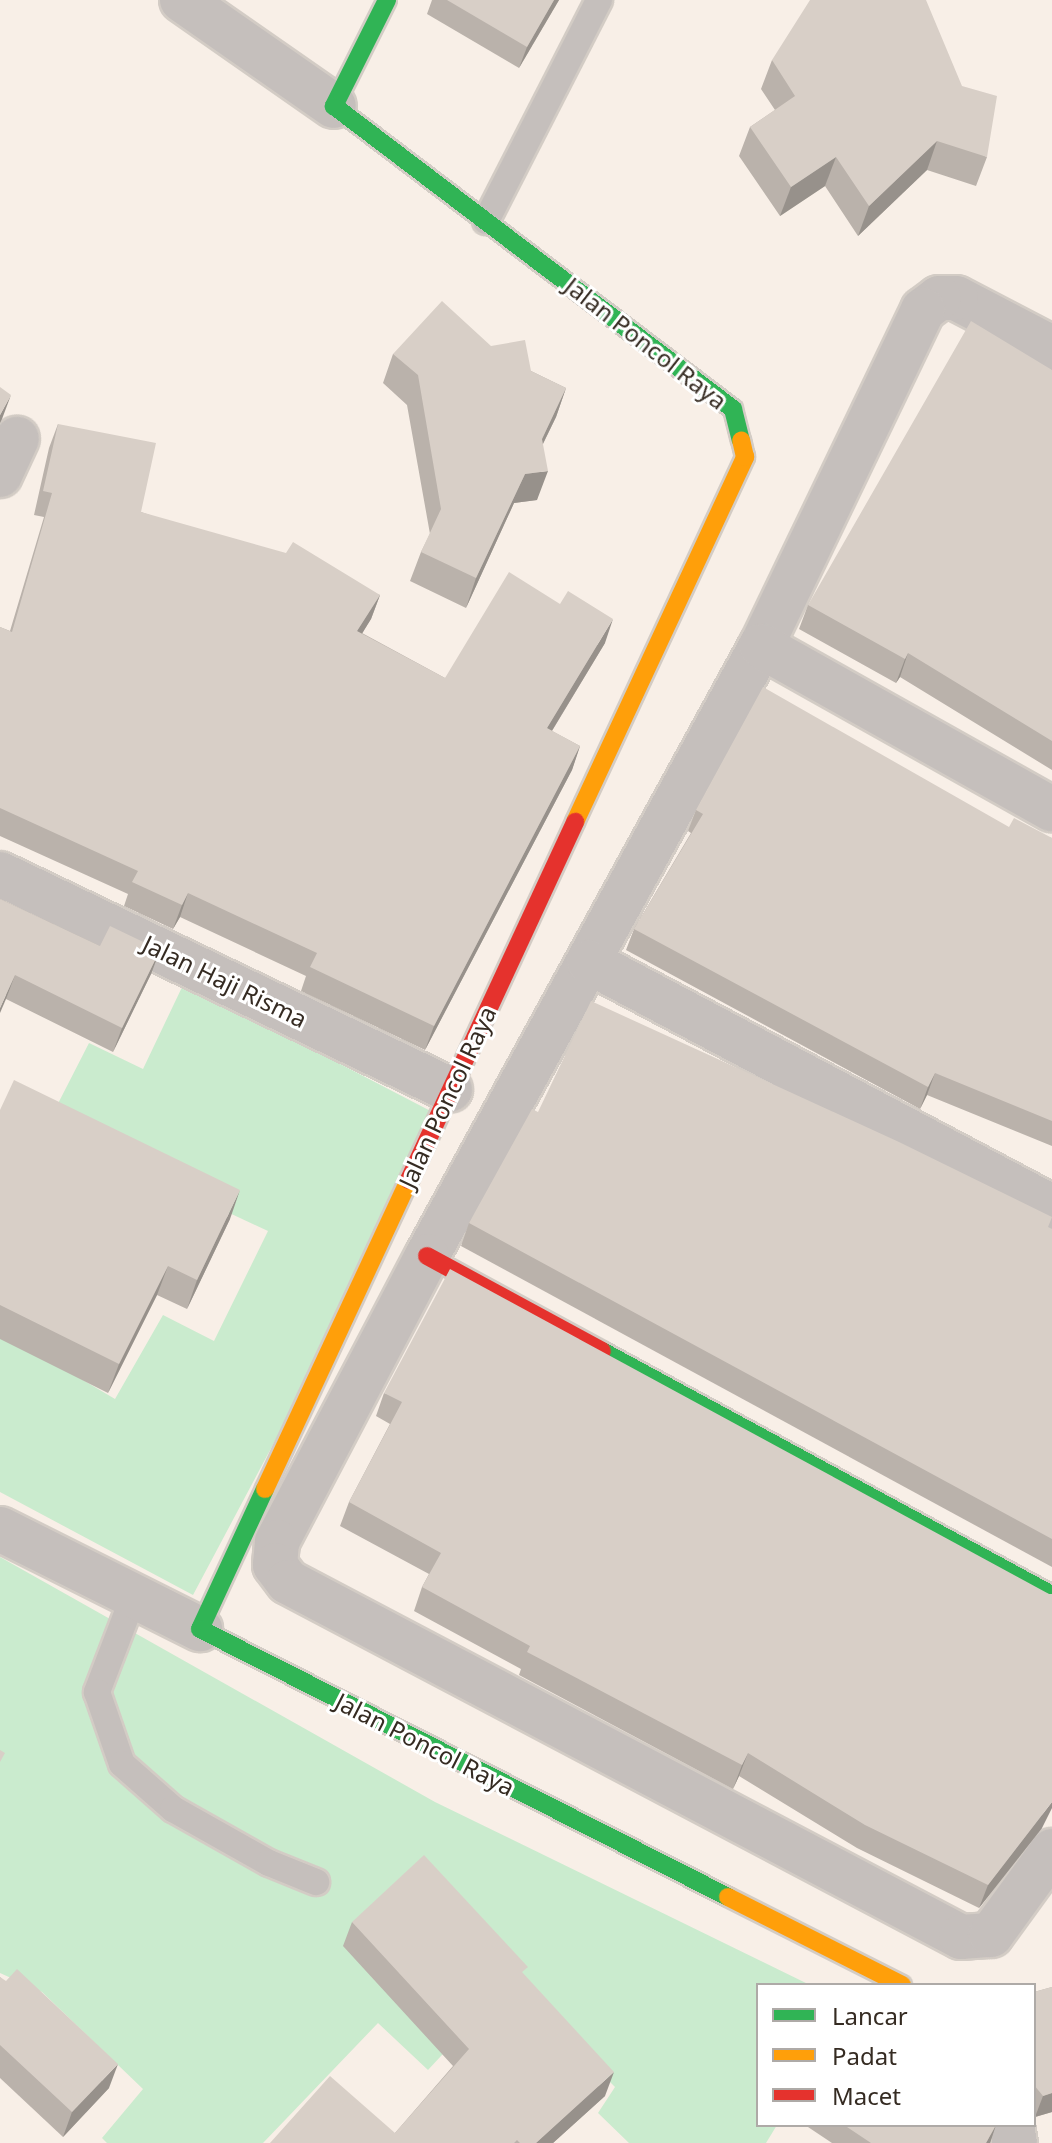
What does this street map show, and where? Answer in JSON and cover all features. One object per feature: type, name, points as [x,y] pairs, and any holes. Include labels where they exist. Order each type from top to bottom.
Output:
[{"type":"street","points":[[182,0],[334,106],[387,0]]},
{"type":"street","name":"Jalan Poncol Raya","points":[[334,106],[733,409],[745,457],[200,1629],[898,1983]]},
{"type":"street","points":[[1052,348],[956,298],[939,298],[923,310],[761,646],[427,1256],[277,1542],[275,1565],[288,1582],[961,1937],[991,1935],[1052,1851]]},
{"type":"street","points":[[761,646],[1052,809]]},
{"type":"street","name":"Jalan Haji Risma","points":[[0,874],[450,1090]]},
{"type":"street","points":[[589,962],[1052,1207]]},
{"type":"street","points":[[427,1256],[1052,1595]]},
{"type":"street","points":[[0,1529],[200,1629]]},
{"type":"lane","points":[[486,221],[599,0]]},
{"type":"lane","points":[[133,1598],[97,1692],[122,1764],[173,1809],[269,1863],[316,1882]]},
{"type":"green space","points":[[184,983],[446,1119],[193,1595],[0,1492],[0,1331],[115,1399],[163,1315],[214,1341],[268,1231],[46,1127],[89,1043],[143,1069]]},
{"type":"green space","points":[[0,1557],[435,1802],[806,1983],[756,1983],[756,2127],[776,2127],[766,2143],[629,2143],[598,2113],[615,2087],[519,1991],[468,2027],[428,2070],[378,2023],[263,2143],[107,2143],[102,2138],[143,2089],[42,1992],[0,1973]]},
{"type":"building","points":[[447,0],[554,0],[527,47]]},
{"type":"building","points":[[810,0],[926,0],[962,86],[997,96],[987,157],[937,141],[869,206],[836,157],[791,187],[750,127],[795,96],[772,60]]},
{"type":"building","points":[[442,301],[491,346],[525,340],[531,371],[566,388],[542,439],[548,471],[525,474],[476,578],[421,552],[441,509],[418,375],[393,354]]},
{"type":"building","points":[[971,321],[1052,370],[1052,741],[908,653],[905,659],[808,605]]},
{"type":"building","points":[[0,387],[11,395],[0,415]]},
{"type":"building","points":[[58,424],[156,443],[141,512],[286,553],[293,542],[380,595],[357,631],[445,678],[509,572],[560,604],[568,591],[613,619],[547,728],[580,746],[434,1026],[310,967],[317,953],[188,893],[182,905],[132,882],[138,871],[0,808],[0,627],[12,632],[52,493],[43,491]]},
{"type":"building","points":[[763,687],[1009,827],[1014,818],[1052,838],[1052,1121],[935,1073],[928,1087],[634,929],[703,814],[696,810]]},
{"type":"building","points":[[0,899],[100,946],[110,926],[160,950],[122,1028],[15,975],[0,1008]]},
{"type":"building","points":[[591,1001],[899,1142],[1052,1217],[1048,1227],[1052,1229],[1052,1539],[469,1223],[532,1109],[538,1112]]},
{"type":"building","points":[[14,1080],[240,1190],[197,1280],[168,1266],[119,1364],[0,1305],[0,1110]]},
{"type":"building","points":[[450,1269],[1052,1594],[1052,1802],[988,1885],[865,1825],[748,1753],[742,1765],[527,1652],[530,1646],[422,1587],[441,1553],[349,1502],[402,1402],[384,1393]]},
{"type":"building","points":[[424,1855],[528,1967],[522,1972],[614,2072],[536,2143],[520,2143],[517,2140],[514,2143],[270,2143],[330,2076],[395,2133],[469,2049],[352,1922]]},
{"type":"building","points":[[17,1969],[118,2064],[72,2112],[0,2045],[0,1977],[6,1981]]},
{"type":"building","points":[[1052,1987],[1052,2093],[1043,2096],[1036,2087],[1036,1991]]},
{"type":"building","points":[[847,2127],[995,2127],[986,2143],[871,2143]]},
{"type":"traffic: fast","points":[[387,0],[334,106],[733,409],[741,440]]},
{"type":"traffic: fast","points":[[602,1351],[1052,1595]]},
{"type":"traffic: fast","points":[[265,1489],[200,1629],[728,1897]]},
{"type":"traffic: slow","points":[[575,822],[745,457],[741,440]]},
{"type":"traffic: slow","points":[[265,1489],[409,1180]]},
{"type":"traffic: slow","points":[[728,1897],[898,1983]]},
{"type":"traffic: jam","points":[[409,1180],[575,822]]},
{"type":"traffic: jam","points":[[427,1256],[602,1351]]}]
